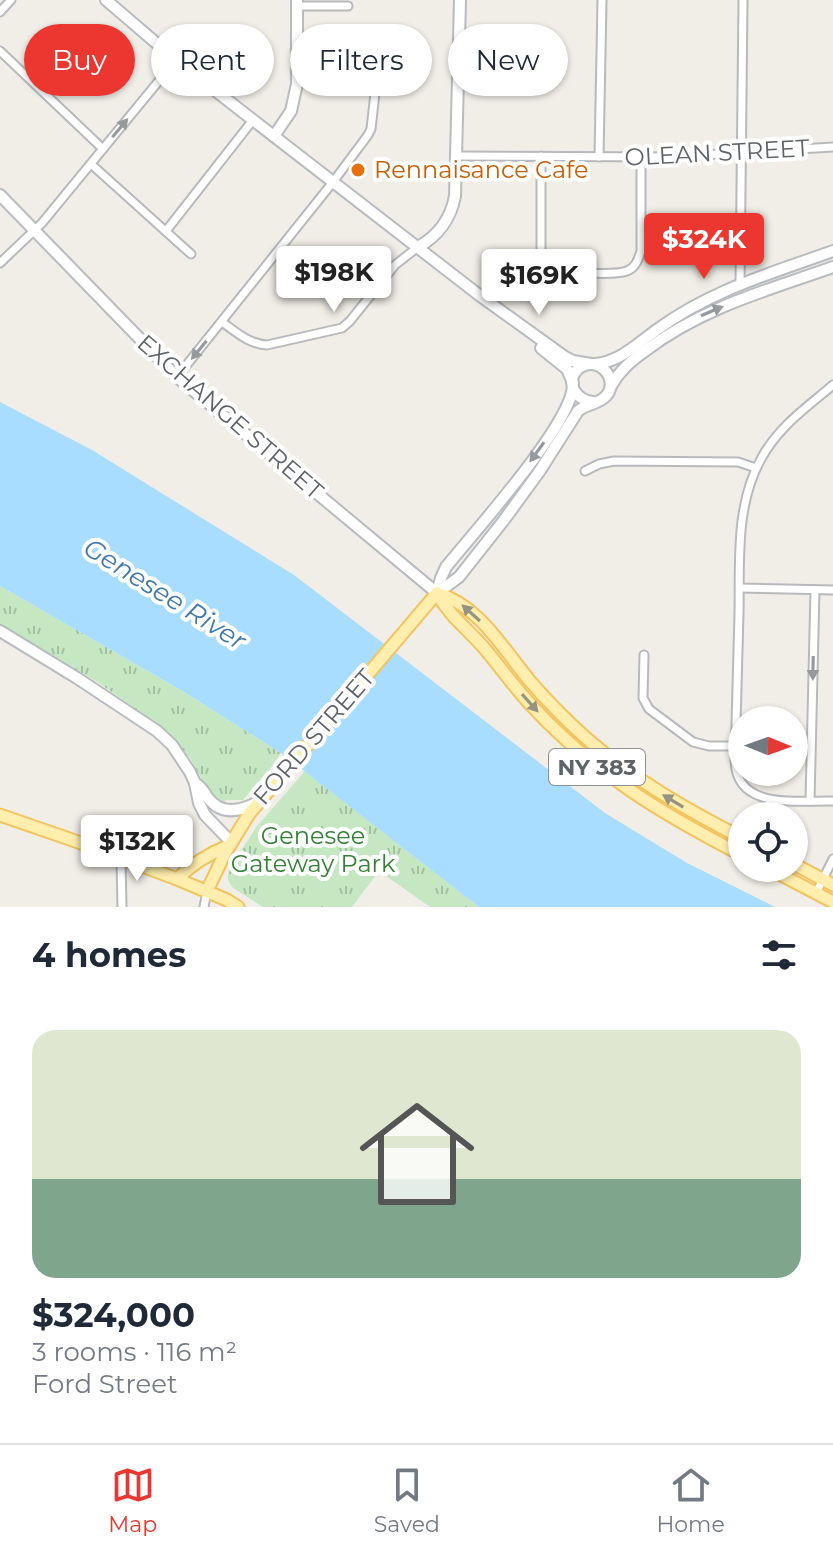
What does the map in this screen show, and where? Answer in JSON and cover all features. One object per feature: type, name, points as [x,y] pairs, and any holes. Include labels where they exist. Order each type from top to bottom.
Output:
[{"type":"main road","points":[[106,0],[151,39]]},
{"type":"main road","points":[[418,247],[431,239],[442,226],[451,212],[455,196],[460,0]]},
{"type":"main road","points":[[274,136],[291,111],[297,84],[297,3]]},
{"type":"main road","points":[[222,96],[479,295],[565,357],[603,368],[609,375],[611,385],[608,392]]},
{"type":"main road","name":"EXCHANGE STREET","points":[[0,195],[177,377],[437,593]]},
{"type":"main road","points":[[573,384],[578,370],[620,357],[704,300],[833,251]]},
{"type":"main road","points":[[479,295],[569,371],[575,392],[582,399],[596,402],[604,398],[624,366],[690,321],[833,267]]},
{"type":"main road","name":"FORD STREET","points":[[437,593],[446,567],[562,417],[571,400],[573,384]]},
{"type":"main road","name":"FORD STREET","points":[[207,891],[249,814],[437,593],[456,580],[528,488],[576,414],[583,407],[596,402]]},
{"type":"main road","name":"NY 383","points":[[437,593],[464,606],[541,693],[599,749],[664,795],[728,830]]},
{"type":"main road","name":"NY 383","points":[[437,593],[448,611],[480,643],[533,707],[585,757],[656,809],[728,848]]},
{"type":"main road","points":[[0,631],[157,731],[183,759],[205,815],[230,844],[190,866],[177,879]]},
{"type":"main road","points":[[195,783],[201,786],[210,801],[225,810],[247,808],[261,799]]},
{"type":"main road","points":[[0,815],[177,879],[238,907]]},
{"type":"main road","points":[[808,871],[828,882]]},
{"type":"main road","points":[[795,882],[833,902]]},
{"type":"street","points":[[0,12],[11,0]]},
{"type":"street","points":[[599,157],[602,0]]},
{"type":"street","points":[[740,284],[743,0]]},
{"type":"street","points":[[297,3],[348,6]]},
{"type":"street","points":[[0,51],[103,149]]},
{"type":"street","points":[[0,263],[34,231],[151,90]]},
{"type":"street","points":[[177,377],[370,132],[374,96]]},
{"type":"street","points":[[166,231],[253,120]]},
{"type":"street","name":"OLEAN STREET","points":[[457,156],[641,158],[833,147]]},
{"type":"street","points":[[541,156],[541,253],[544,263],[550,270],[584,272],[629,270],[638,262],[641,251],[641,158]]},
{"type":"street","points":[[91,164],[191,254]]},
{"type":"street","points":[[222,322],[247,340],[267,345],[342,328],[395,265],[418,247]]},
{"type":"street","points":[[736,706],[743,515],[749,486],[770,444],[787,424],[833,385]]},
{"type":"street","points":[[585,471],[614,461],[738,462],[756,468]]},
{"type":"street","points":[[740,588],[833,590]]},
{"type":"street","points":[[810,801],[815,590]]},
{"type":"street","points":[[644,655],[643,698],[649,709],[696,743],[728,745]]},
{"type":"street","points":[[744,786],[760,798],[771,800],[833,801]]},
{"type":"street","points":[[121,859],[122,907]]},
{"type":"street","points":[[816,893],[828,882],[833,859]]},
{"type":"street","points":[[204,907],[207,891]]},
{"type":"green space","points":[[0,586],[179,689],[281,753],[243,800],[225,800],[225,806],[213,799],[190,758],[167,731],[99,683],[0,624]]},
{"type":"green space","name":"Genesee Gateway Park","points":[[305,771],[479,907],[430,907],[379,871],[352,907],[263,907],[233,888],[228,880],[231,866],[257,826]]},
{"type":"water","name":"Genesee River","points":[[0,402],[92,450],[294,575],[605,813],[687,863],[775,907],[479,907],[281,753],[179,689],[0,586]]},
{"type":"place","name":"Rennaisance Cafe","points":[[358,170]]}]
